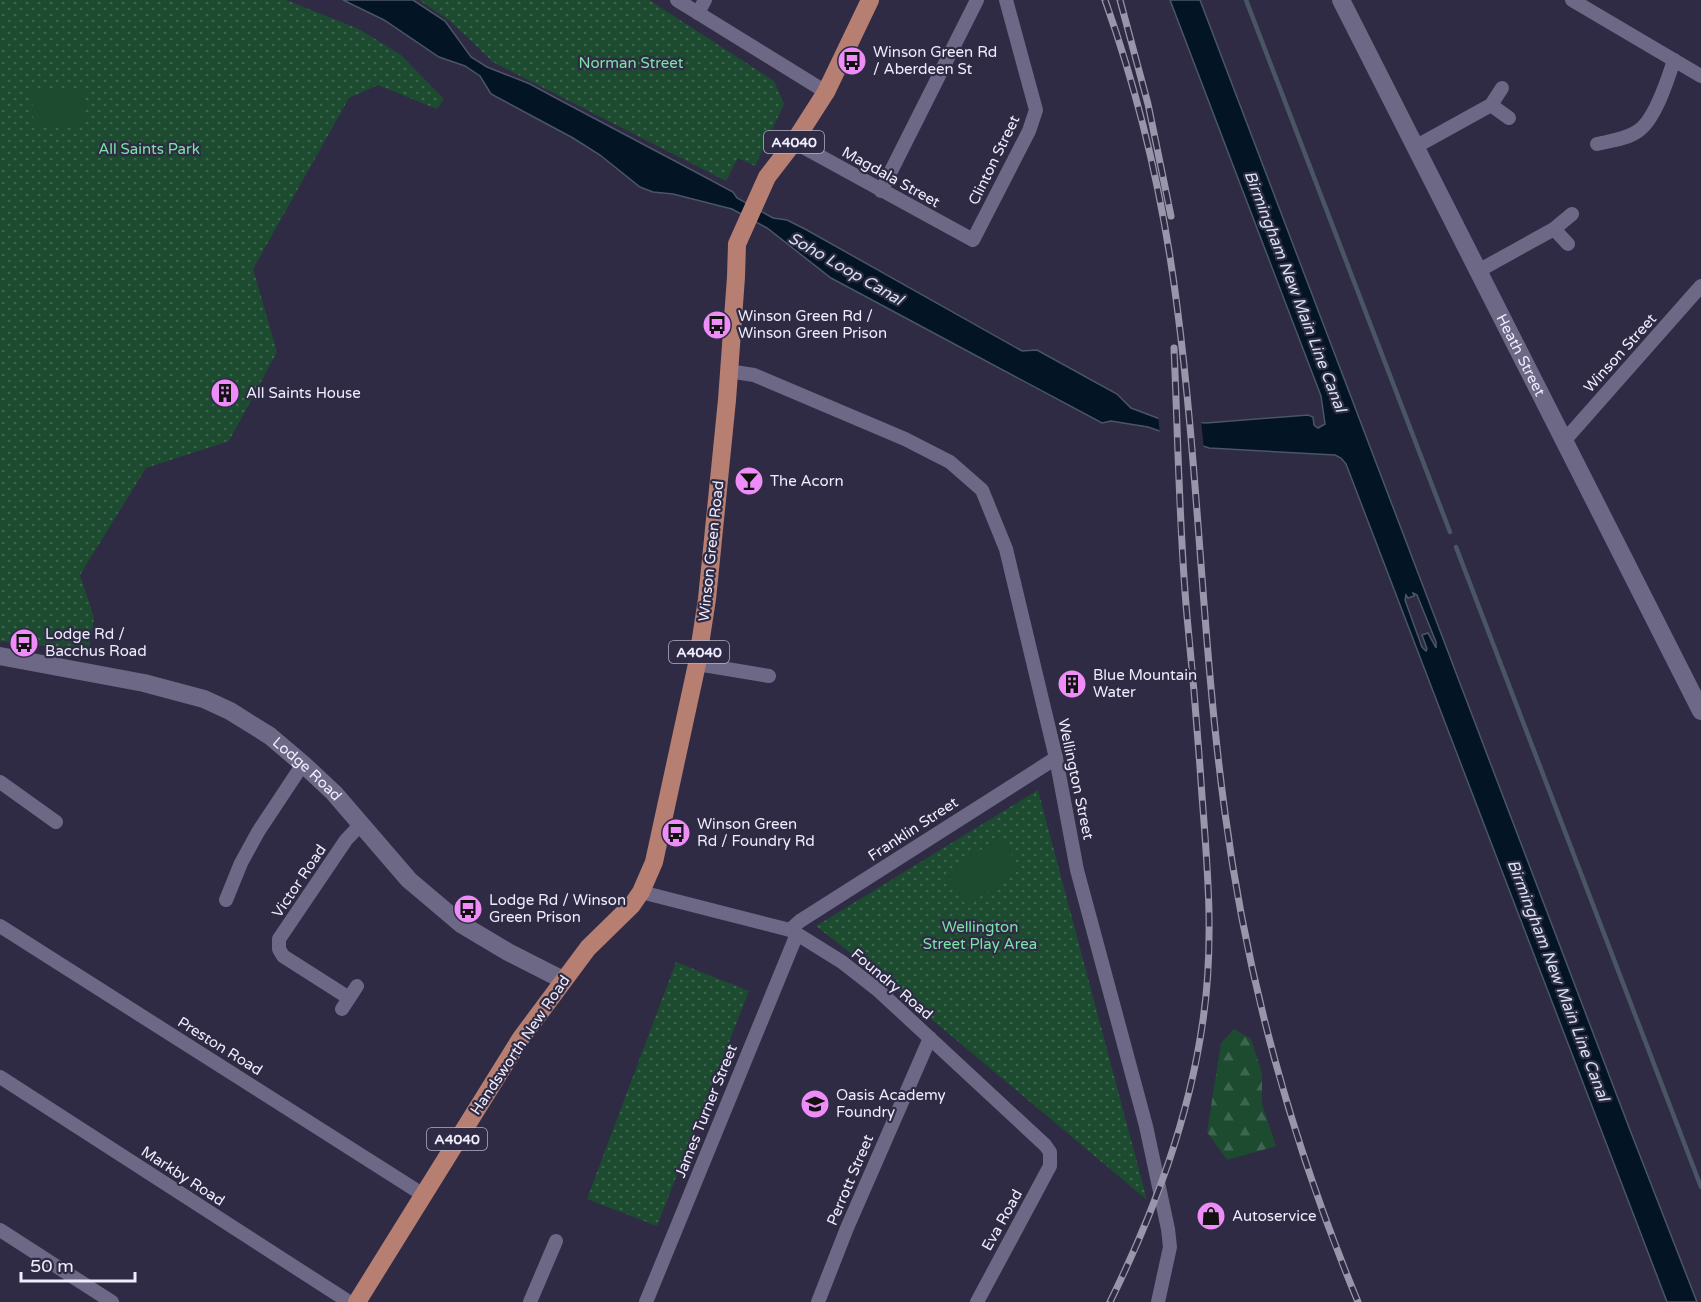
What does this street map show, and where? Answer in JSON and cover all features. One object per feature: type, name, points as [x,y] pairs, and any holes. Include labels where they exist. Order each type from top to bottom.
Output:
[{"type":"main road","name":"A4040","points":[[794,142],[826,92],[870,0]]},
{"type":"main road","name":"Heath Street","points":[[1341,0],[1701,711]]},
{"type":"main road","name":"Winson Green Road","points":[[619,918],[641,892],[654,862],[697,664],[707,599],[738,240],[767,177],[794,142]]},
{"type":"main road","name":"Lodge Road","points":[[0,656],[144,683],[204,699],[230,711],[270,736],[334,792],[409,880],[461,924],[508,952],[563,980]]},
{"type":"main road","name":"Handsworth New Road","points":[[357,1302],[521,1038],[588,948],[619,918]]},
{"type":"street","points":[[676,0],[826,92]]},
{"type":"street","points":[[698,13],[705,0]]},
{"type":"street","points":[[880,190],[977,0]]},
{"type":"street","name":"Clinton Street","points":[[973,240],[1029,130],[1036,110],[1006,0]]},
{"type":"street","points":[[1572,0],[1701,76]]},
{"type":"street","points":[[1597,144],[1629,136],[1643,127],[1664,92],[1674,60]]},
{"type":"street","points":[[1415,147],[1491,105],[1502,88]]},
{"type":"street","points":[[1491,105],[1509,118]]},
{"type":"street","name":"Magdala Street","points":[[794,142],[973,240]]},
{"type":"street","points":[[1478,271],[1554,229],[1572,214]]},
{"type":"street","points":[[1554,229],[1568,244]]},
{"type":"street","name":"Winson Street","points":[[1564,441],[1701,286]]},
{"type":"street","name":"Wellington Street","points":[[728,371],[754,375],[905,439],[950,462],[982,490],[1006,549],[1056,758],[1077,870],[1146,1126],[1170,1247],[1158,1302]]},
{"type":"street","points":[[697,664],[769,676]]},
{"type":"street","name":"Franklin Street","points":[[793,932],[800,921],[1056,758]]},
{"type":"street","points":[[226,900],[258,832],[303,764]]},
{"type":"street","points":[[0,782],[56,822]]},
{"type":"street","name":"Victor Road","points":[[349,998],[283,956],[279,949],[279,939],[346,840],[362,823]]},
{"type":"street","name":"Foundry Road","points":[[641,892],[793,932],[842,962],[879,991],[1036,1136],[1050,1152]]},
{"type":"street","name":"Preston Road","points":[[0,926],[422,1194]]},
{"type":"street","name":"James Turner Street","points":[[646,1302],[793,932]]},
{"type":"street","name":"Perrott Street","points":[[818,1302],[847,1228],[930,1038]]},
{"type":"street","name":"Markby Road","points":[[0,1077],[349,1302]]},
{"type":"street","name":"Eva Road","points":[[977,1302],[1050,1166],[1050,1152]]},
{"type":"street","points":[[0,1230],[112,1302]]},
{"type":"street","points":[[530,1302],[556,1241]]},
{"type":"green space","name":"All Saints Park","points":[[0,0],[286,0],[359,29],[401,55],[444,99],[437,109],[378,85],[349,98],[253,269],[277,352],[229,441],[146,468],[80,575],[94,617],[89,651],[0,641]]},
{"type":"green space","name":"Norman Street","points":[[419,0],[649,0],[774,81],[784,104],[755,166],[738,158],[726,181],[493,62],[450,21]]},
{"type":"green space","points":[[83,90],[84,125],[33,125],[32,91]]},
{"type":"green space","name":"Wellington Street Play Area","points":[[1038,790],[1147,1200],[885,980],[816,926]]},
{"type":"green space","points":[[1000,837],[1021,869],[968,905],[946,873]]},
{"type":"green space","points":[[676,962],[749,991],[657,1226],[587,1199]]},
{"type":"green space","points":[[1234,1029],[1251,1039],[1262,1073],[1262,1104],[1276,1146],[1227,1160],[1207,1132],[1221,1043]]},
{"type":"water","points":[[343,0],[413,0],[445,21],[471,57],[487,67],[530,84],[733,192],[737,198],[773,218],[787,220],[805,229],[1022,351],[1037,350],[1117,394],[1131,408],[1160,419],[1206,423],[1308,415],[1313,417],[1314,425],[1318,428],[1325,424],[1321,396],[1170,0],[1200,0],[1697,1302],[1667,1302],[1346,464],[1341,458],[1335,455],[1209,448],[1148,427],[1111,421],[1102,423],[831,278],[767,228],[732,209],[673,194],[653,192],[640,187],[600,155],[573,138],[491,94],[480,76],[465,66],[439,57],[384,20]],"holes":[[[1413,593],[1417,595],[1436,642],[1436,648],[1428,633],[1422,635],[1426,651],[1422,647],[1405,600],[1406,595],[1408,598],[1414,596]]]},
{"type":"pier","points":[[1158,415],[1201,420],[1204,450],[1160,435]]},
{"type":"waterway","points":[[1246,0],[1450,532]]},
{"type":"waterway","points":[[1456,547],[1701,1187]]},
{"type":"railway","points":[[1105,0],[1140,113],[1158,190],[1172,267],[1191,432],[1217,750],[1234,876],[1246,938],[1275,1062],[1293,1123],[1358,1302]]},
{"type":"railway","points":[[1120,0],[1148,104],[1171,216]]},
{"type":"railway","points":[[1110,1302],[1155,1200],[1179,1129],[1197,1057],[1208,964],[1208,880],[1182,549],[1174,348]]},
{"type":"place","name":"Winson Green Rd / Aberdeen St","points":[[852,61]]},
{"type":"place","name":"Winson Green Rd / Winson Green Prison","points":[[717,325]]},
{"type":"place","name":"All Saints House","points":[[225,393]]},
{"type":"place","name":"The Acorn","points":[[749,481]]},
{"type":"place","name":"Lodge Rd / Bacchus Road","points":[[24,643]]},
{"type":"place","name":"Blue Mountain Water","points":[[1072,684]]},
{"type":"place","name":"Winson Green Rd / Foundry Rd","points":[[676,833]]},
{"type":"place","name":"Lodge Rd / Winson Green Prison","points":[[468,909]]},
{"type":"place","name":"Oasis Academy Foundry","points":[[815,1104]]},
{"type":"place","name":"Autoservice","points":[[1211,1216]]},
{"type":"water label","name":"Soho Loop Canal","points":[[846,268]]},
{"type":"water label","name":"Birmingham New Main Line Canal","points":[[1296,291]]},
{"type":"water label","name":"Birmingham New Main Line Canal","points":[[1559,980]]}]
